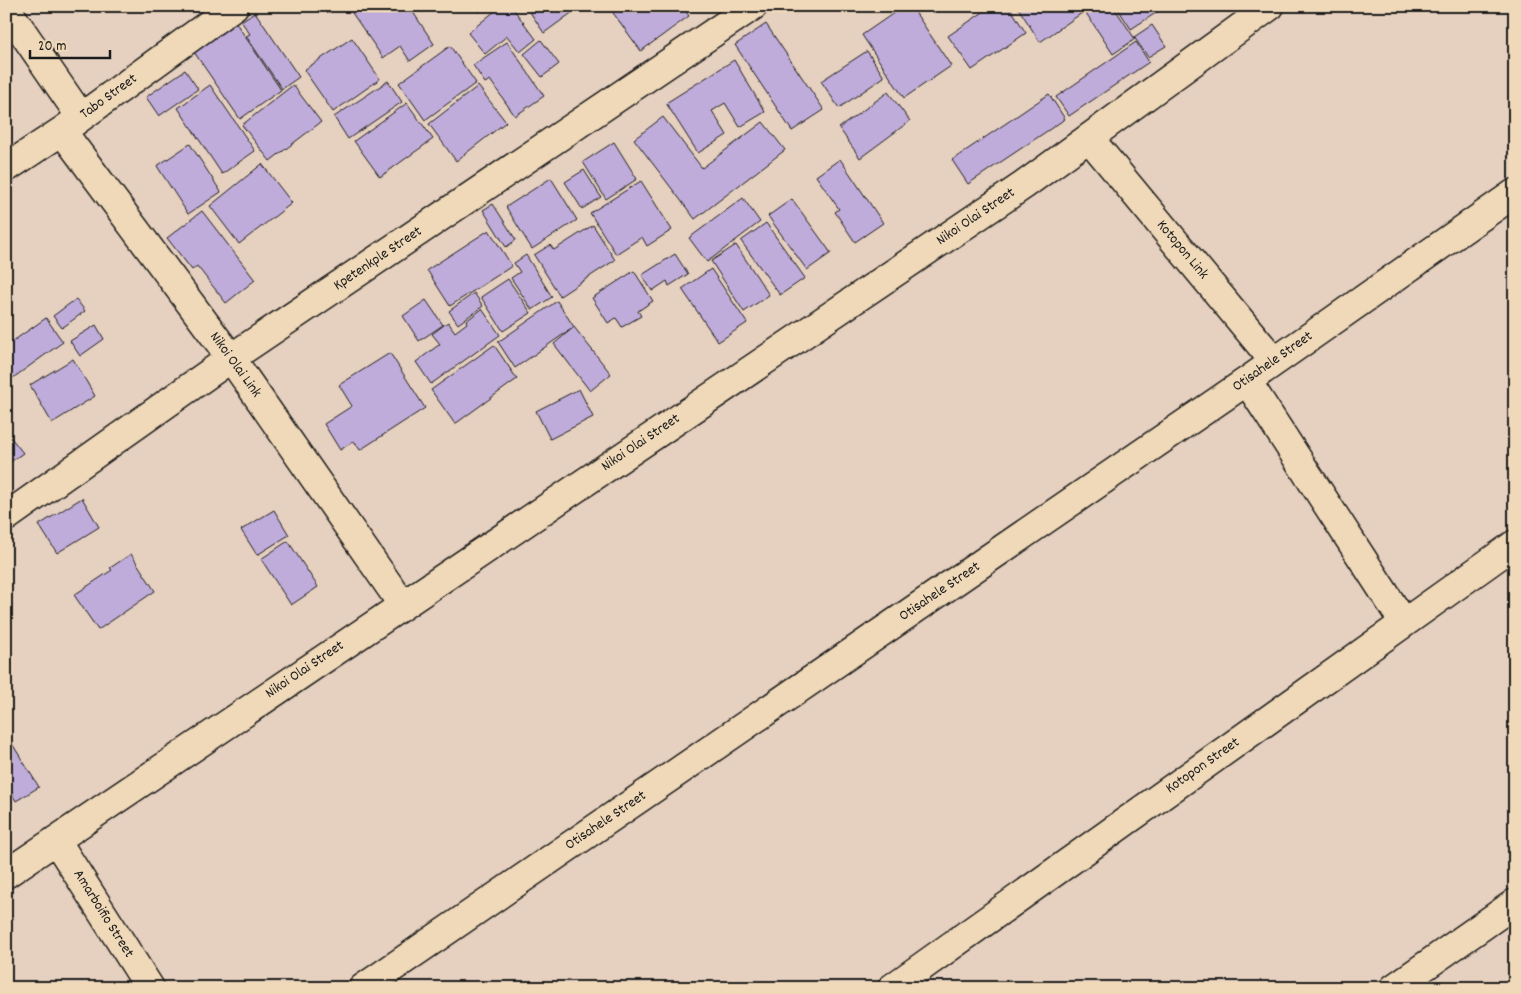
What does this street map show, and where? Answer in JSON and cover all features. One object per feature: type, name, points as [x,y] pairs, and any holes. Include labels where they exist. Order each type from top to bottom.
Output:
[{"type":"street","name":"Tabo Street","points":[[6,168],[71,124],[234,6]]},
{"type":"street","name":"Kpetenkple Street","points":[[6,517],[231,358],[752,6]]},
{"type":"street","name":"Nikoi Olai Street","points":[[6,874],[402,604],[1024,185],[1270,6]]},
{"type":"street","name":"Nikoi Olai Link","points":[[6,8],[71,124],[402,604]]},
{"type":"street","name":"Kotopon Link","points":[[1089,138],[1274,361]]},
{"type":"street","name":"Otisahele Street","points":[[363,988],[1247,381],[1515,194]]},
{"type":"street","points":[[1247,381],[1404,623]]},
{"type":"street","name":"Kotopon Street","points":[[892,988],[1515,544]]},
{"type":"street","name":"Amarboifio Street","points":[[56,840],[150,988]]},
{"type":"street","points":[[1394,988],[1515,903]]},
{"type":"building","points":[[409,6],[434,44],[410,61],[400,46],[383,58],[348,7]]},
{"type":"building","points":[[474,6],[486,6],[478,12]]},
{"type":"building","points":[[501,6],[511,6],[536,39],[520,52],[507,36],[485,54],[468,33]]},
{"type":"building","points":[[526,6],[581,6],[544,33]]},
{"type":"building","points":[[608,6],[682,6],[689,16],[641,51]]},
{"type":"building","points":[[904,6],[911,6],[951,66],[904,98],[862,35]]},
{"type":"building","points":[[992,6],[1009,6],[1026,33],[972,70],[948,36]]},
{"type":"building","points":[[1017,6],[1092,6],[1040,42]]},
{"type":"building","points":[[1096,6],[1113,6],[1135,39],[1113,54],[1086,13]]},
{"type":"building","points":[[1116,6],[1165,6],[1165,7],[1131,29]]},
{"type":"building","points":[[255,12],[299,77],[282,89],[246,36],[250,34],[241,21]]},
{"type":"building","points":[[236,23],[281,90],[240,119],[194,52]]},
{"type":"building","points":[[766,24],[824,110],[792,131],[735,45]]},
{"type":"building","points":[[1152,25],[1166,46],[1148,57],[1134,37]]},
{"type":"building","points":[[352,38],[380,79],[333,112],[304,70]]},
{"type":"building","points":[[541,40],[559,64],[542,77],[524,54]]},
{"type":"building","points":[[507,42],[544,96],[515,116],[490,80],[485,83],[473,65]]},
{"type":"building","points":[[1136,42],[1149,62],[1069,116],[1056,97]]},
{"type":"building","points":[[450,46],[476,83],[425,120],[399,83]]},
{"type":"building","points":[[867,51],[884,77],[839,108],[821,81]]},
{"type":"building","points":[[734,60],[765,112],[740,127],[725,103],[712,111],[727,135],[698,153],[666,103]]},
{"type":"building","points":[[185,70],[198,89],[159,116],[146,97]]},
{"type":"building","points":[[388,81],[402,102],[348,139],[334,117]]},
{"type":"building","points":[[210,85],[255,151],[222,174],[178,108]]},
{"type":"building","points":[[293,85],[321,122],[270,161],[242,125]]},
{"type":"building","points":[[478,86],[506,122],[456,161],[429,124]]},
{"type":"building","points":[[888,92],[910,121],[860,158],[839,128]]},
{"type":"building","points":[[1049,94],[1065,119],[968,184],[952,160]]},
{"type":"building","points":[[407,103],[433,139],[380,177],[354,141]]},
{"type":"building","points":[[663,117],[702,168],[763,122],[785,150],[695,219],[634,139]]},
{"type":"building","points":[[614,142],[637,179],[606,199],[583,162]]},
{"type":"building","points":[[190,144],[221,192],[188,214],[157,166]]},
{"type":"building","points":[[840,159],[883,223],[855,242],[835,212],[839,209],[816,176]]},
{"type":"building","points":[[262,164],[292,203],[239,244],[210,206]]},
{"type":"building","points":[[584,170],[601,197],[582,209],[565,182]]},
{"type":"building","points":[[551,178],[577,220],[532,249],[506,207]]},
{"type":"building","points":[[641,181],[672,230],[647,246],[642,237],[616,254],[590,213]]},
{"type":"building","points":[[743,198],[760,222],[707,262],[689,238]]},
{"type":"building","points":[[792,199],[831,253],[807,270],[768,216]]},
{"type":"building","points":[[493,204],[516,240],[506,247],[483,210]]},
{"type":"building","points":[[202,211],[255,280],[226,303],[197,266],[192,270],[167,238]]},
{"type":"building","points":[[766,223],[805,278],[780,295],[741,241]]},
{"type":"building","points":[[593,225],[615,260],[560,296],[534,255],[550,245],[554,250]]},
{"type":"building","points":[[489,230],[512,266],[450,306],[427,270]]},
{"type":"building","points":[[736,245],[769,295],[744,312],[711,261]]},
{"type":"building","points":[[675,254],[688,274],[669,286],[667,281],[652,291],[642,275]]},
{"type":"building","points":[[526,255],[552,297],[532,310],[511,278],[520,272],[514,263]]},
{"type":"building","points":[[711,269],[747,323],[718,342],[682,289]]},
{"type":"building","points":[[634,271],[653,301],[638,311],[641,316],[622,327],[616,318],[608,323],[592,298]]},
{"type":"building","points":[[508,279],[531,313],[503,331],[481,297]]},
{"type":"building","points":[[474,293],[483,306],[458,324],[449,311]]},
{"type":"building","points":[[76,299],[85,311],[62,328],[53,316]]},
{"type":"building","points":[[426,300],[443,325],[419,341],[403,316]]},
{"type":"building","points":[[557,301],[574,327],[515,368],[498,342]]},
{"type":"building","points":[[482,309],[500,335],[431,384],[416,362],[440,344],[432,334],[448,322],[455,332]]},
{"type":"building","points":[[46,318],[63,342],[10,380],[6,374],[6,346]]},
{"type":"building","points":[[96,325],[104,339],[80,356],[70,341]]},
{"type":"building","points":[[574,327],[611,374],[590,391],[554,344]]},
{"type":"building","points":[[494,345],[517,379],[455,424],[431,390]]},
{"type":"building","points":[[390,353],[425,408],[360,450],[354,441],[340,450],[324,424],[352,406],[339,385]]},
{"type":"building","points":[[73,359],[95,396],[52,423],[30,385]]},
{"type":"building","points":[[579,389],[593,417],[550,439],[536,411]]},
{"type":"building","points":[[12,439],[23,453],[6,465],[6,441],[8,443]]},
{"type":"building","points":[[82,498],[99,527],[57,553],[39,525]]},
{"type":"building","points":[[274,510],[289,535],[257,555],[241,530]]},
{"type":"building","points":[[288,541],[318,587],[291,605],[261,559]]},
{"type":"building","points":[[131,554],[155,591],[98,630],[74,595],[112,570],[110,568]]},
{"type":"building","points":[[6,734],[39,787],[16,801],[6,784]]}]
